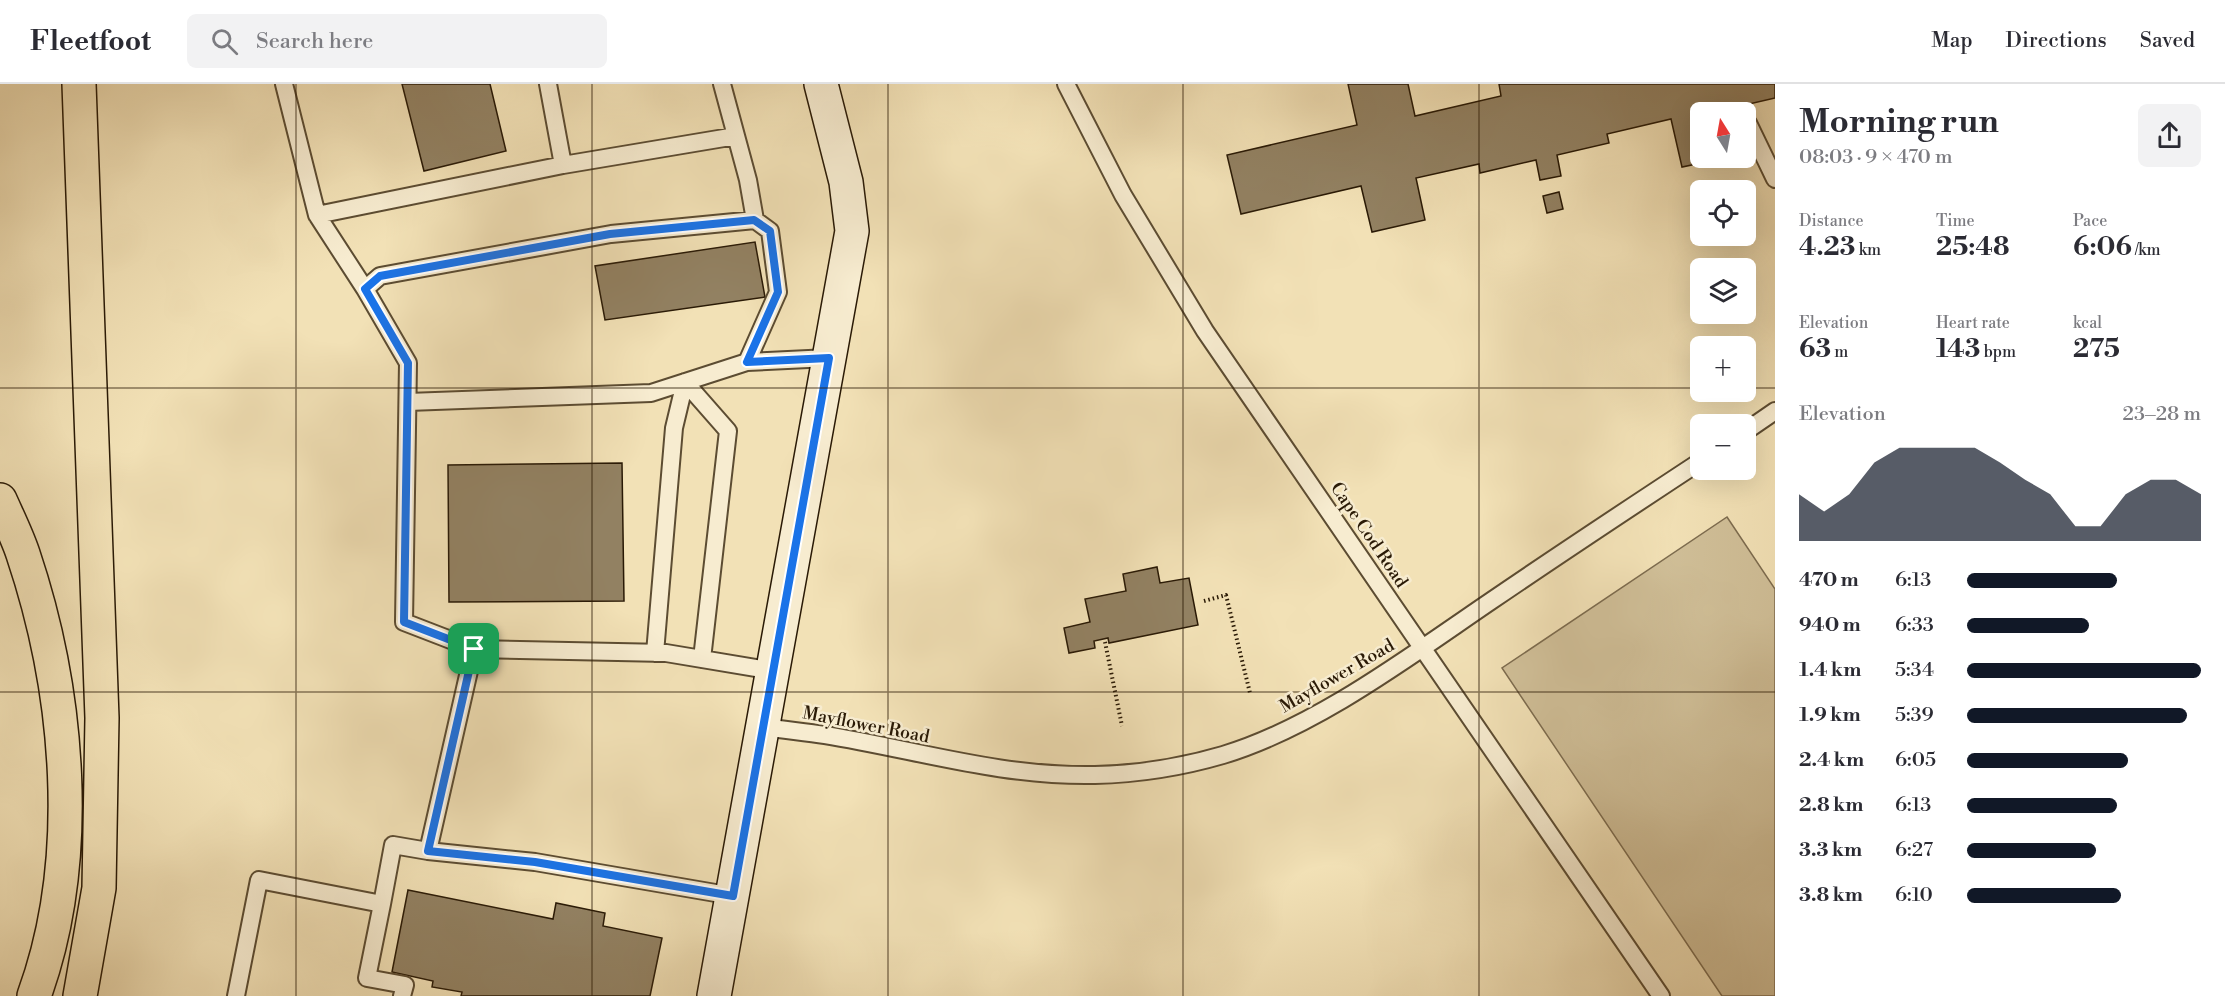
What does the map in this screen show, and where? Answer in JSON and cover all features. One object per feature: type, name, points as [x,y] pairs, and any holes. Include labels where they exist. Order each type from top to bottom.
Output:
[{"type":"highway","points":[[80,84],[102,728],[99,888],[80,996]]},
{"type":"highway","points":[[0,500],[22,551],[45,631],[60,725],[64,779],[63,843],[54,926],[43,972],[34,996]]},
{"type":"main road","points":[[714,996],[849,248],[851,215],[846,182],[821,84]]},
{"type":"lane","points":[[284,84],[317,214],[365,289],[408,363],[404,622],[474,649],[655,653],[774,671]]},
{"type":"lane","points":[[548,84],[562,165]]},
{"type":"lane","points":[[722,84],[748,180],[754,220]]},
{"type":"lane","name":"Cape Cod Road","points":[[1066,84],[1123,195],[1205,331],[1660,996]]},
{"type":"lane","points":[[317,214],[562,165],[736,136]]},
{"type":"lane","points":[[1756,140],[1775,179]]},
{"type":"lane","points":[[365,289],[380,276],[610,234],[754,220],[770,231],[778,292],[747,362]]},
{"type":"lane","points":[[408,402],[651,393],[747,362],[829,358]]},
{"type":"lane","points":[[655,653],[674,428],[685,382]]},
{"type":"lane","points":[[685,382],[728,431],[702,659]]},
{"type":"lane","points":[[1756,424],[1775,411]]},
{"type":"lane","name":"Mayflower Road","points":[[764,727],[826,735],[972,765],[1038,773],[1098,775],[1150,770],[1199,761],[1255,743],[1316,714],[1423,647],[1690,468]]},
{"type":"lane","points":[[428,851],[474,649]]},
{"type":"lane","points":[[402,996],[405,985],[367,978],[393,844],[428,851],[535,862],[733,896]]},
{"type":"lane","points":[[236,996],[259,880],[381,904]]},
{"type":"path","points":[[1204,601],[1226,595],[1250,693]]},
{"type":"path","points":[[1106,642],[1122,726]]},
{"type":"shaded area","points":[[1727,517],[1775,589],[1775,996],[1722,996],[1502,668]]},
{"type":"building","points":[[402,84],[490,84],[506,151],[424,171]]},
{"type":"building","points":[[1348,84],[1408,84],[1415,116],[1501,96],[1499,84],[1775,84],[1775,98],[1756,102],[1690,102],[1690,165],[1682,167],[1671,119],[1607,134],[1609,143],[1557,155],[1561,176],[1540,180],[1536,160],[1480,173],[1479,164],[1416,178],[1425,220],[1372,232],[1361,186],[1241,214],[1227,155],[1357,125]]},
{"type":"building","points":[[1559,192],[1563,209],[1547,213],[1543,196]]},
{"type":"building","points":[[755,242],[765,297],[605,320],[595,266]]},
{"type":"building","points":[[622,463],[624,601],[449,602],[448,465]]},
{"type":"building","points":[[1157,567],[1160,583],[1189,578],[1198,625],[1109,643],[1108,638],[1094,641],[1095,648],[1069,653],[1064,628],[1090,622],[1085,599],[1126,591],[1123,574]]},
{"type":"building","points":[[408,890],[553,919],[556,903],[605,913],[603,926],[662,938],[650,996],[461,996],[462,992],[432,987],[433,981],[392,972]]},
{"type":"route","points":[[754,220],[770,231],[778,292],[747,362],[829,358],[733,896],[535,862],[428,851],[474,649],[404,622],[408,363],[365,289],[380,276],[610,234],[754,220]]}]
